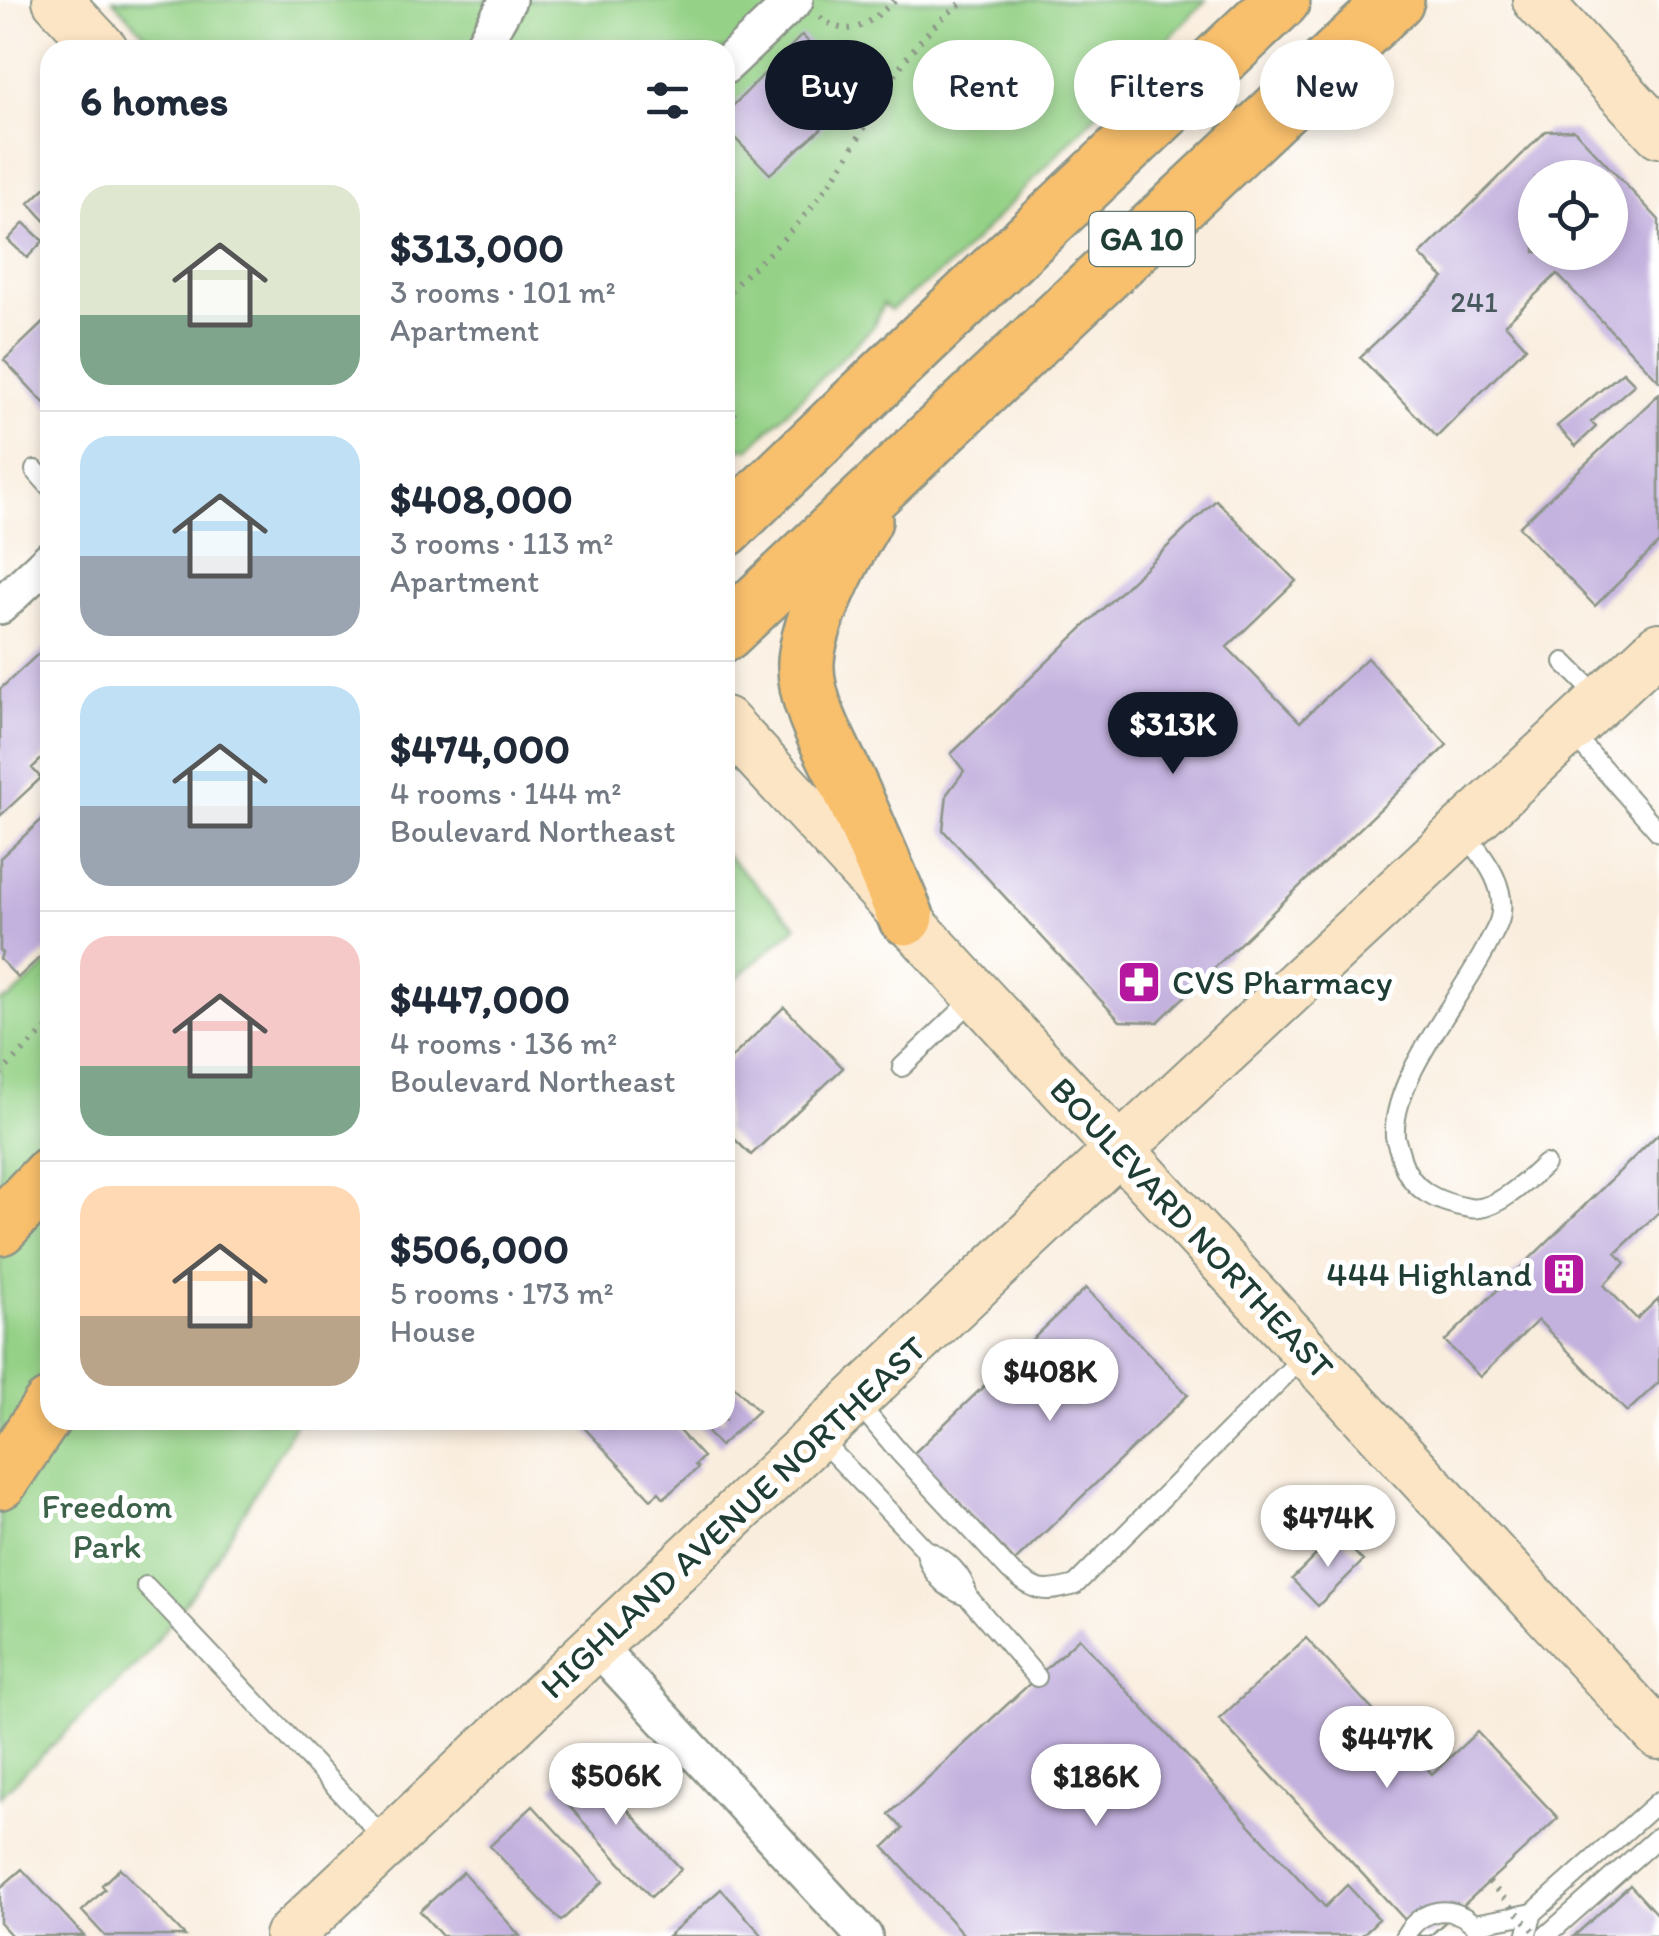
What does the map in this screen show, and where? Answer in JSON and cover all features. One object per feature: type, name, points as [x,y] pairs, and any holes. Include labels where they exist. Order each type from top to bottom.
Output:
[{"type":"highway","name":"GA 10","points":[[735,520],[1282,0]]},
{"type":"highway","name":"GA 10","points":[[735,624],[1396,0]]},
{"type":"highway","points":[[735,482],[810,448]]},
{"type":"highway","points":[[889,478],[834,578],[811,634],[806,663],[817,720],[906,917]]},
{"type":"highway","points":[[0,1227],[40,1186]]},
{"type":"highway","points":[[0,1481],[40,1422]]},
{"type":"main road","points":[[57,0],[95,40]]},
{"type":"main road","points":[[1546,10],[1659,133]]},
{"type":"main road","name":"HIGHLAND AVENUE NORTHEAST","points":[[289,1936],[1120,1149],[1659,647]]},
{"type":"main road","name":"BOULEVARD NORTHEAST","points":[[735,732],[1659,1734]]},
{"type":"street","points":[[486,40],[508,0]]},
{"type":"street","points":[[735,58],[803,4]]},
{"type":"street","points":[[0,606],[40,569]]},
{"type":"street","points":[[596,1645],[864,1936]]},
{"type":"lane","points":[[35,470],[40,476]]},
{"type":"lane","points":[[1564,662],[1586,715],[1659,832]]},
{"type":"lane","points":[[1463,830],[1502,892],[1500,920],[1416,1064],[1398,1106],[1396,1136],[1406,1176],[1438,1202],[1476,1210],[1516,1192],[1545,1164]]},
{"type":"lane","points":[[902,1068],[978,995]]},
{"type":"lane","points":[[856,1401],[1010,1571],[1031,1588],[1054,1590],[1075,1585],[1308,1353]]},
{"type":"lane","points":[[818,1436],[925,1549],[942,1556],[966,1583],[968,1597],[1037,1676]]},
{"type":"lane","points":[[146,1586],[388,1842]]},
{"type":"lane","points":[[1406,1936],[1411,1926],[1435,1912],[1463,1916],[1478,1930],[1533,1913],[1659,1801]]},
{"type":"lane","points":[[1543,1936],[1659,1836]]},
{"type":"lane","points":[[1526,1936],[1533,1913]]},
{"type":"path","points":[[803,4],[833,28],[845,31],[862,25],[896,0]]},
{"type":"path","points":[[735,287],[798,224],[826,189],[909,52],[942,17],[966,0]]},
{"type":"path","points":[[0,1074],[40,1036]]},
{"type":"path","points":[[1489,1882],[1543,1936]]},
{"type":"green space","points":[[113,0],[1206,0],[1168,40],[1074,40],[1074,130],[1081,130],[954,262],[891,310],[883,304],[873,327],[748,450],[743,447],[735,455],[735,40],[151,40]]},
{"type":"green space","points":[[735,864],[797,926],[735,979]]},
{"type":"green space","name":"Freedom Park","points":[[40,972],[40,1430],[292,1430],[208,1572],[144,1657],[0,1796],[0,1001],[11,998]]},
{"type":"building","points":[[765,73],[765,130],[820,130],[770,174],[735,138],[735,104]]},
{"type":"building","points":[[1574,130],[1602,160],[1518,160],[1518,270],[1628,270],[1628,187],[1659,220],[1659,381],[1557,274],[1505,324],[1526,347],[1437,437],[1360,357],[1444,278],[1420,255],[1546,131]]},
{"type":"building","points":[[40,193],[40,215],[29,203]]},
{"type":"building","points":[[24,223],[40,238],[40,244],[27,258],[8,240]]},
{"type":"building","points":[[40,326],[40,398],[4,360]]},
{"type":"building","points":[[1623,372],[1635,384],[1591,422],[1596,427],[1576,446],[1557,426]]},
{"type":"building","points":[[1659,394],[1659,543],[1595,606],[1519,527]]},
{"type":"building","points":[[1216,500],[1296,581],[1227,647],[1300,722],[1367,658],[1447,745],[1158,1022],[1120,1021],[943,830],[947,794],[964,771],[951,754]]},
{"type":"building","points":[[40,652],[40,760],[32,768],[40,779],[0,816],[0,689]]},
{"type":"building","points":[[40,821],[40,957],[18,978],[0,959],[0,858]]},
{"type":"building","points":[[784,1007],[843,1068],[751,1155],[735,1140],[735,1054]]},
{"type":"building","name":"444 Highland","points":[[1659,1133],[1659,1212],[1616,1253],[1625,1263],[1604,1285],[1637,1319],[1659,1298],[1659,1382],[1627,1412],[1538,1320],[1480,1377],[1445,1341]]},
{"type":"building","points":[[1086,1288],[1188,1395],[1015,1561],[913,1454]]},
{"type":"building","points":[[735,1387],[758,1411],[720,1446],[705,1430],[735,1430]]},
{"type":"building","points":[[586,1430],[678,1430],[703,1457],[695,1465],[698,1468],[664,1498],[659,1492],[651,1499]]},
{"type":"building","points":[[1337,1534],[1363,1561],[1318,1606],[1292,1579]]},
{"type":"building","points":[[1079,1638],[1325,1907],[1347,1885],[1379,1919],[1361,1936],[965,1936],[884,1847],[903,1829],[889,1814]]},
{"type":"building","points":[[1306,1638],[1432,1774],[1477,1732],[1558,1818],[1430,1936],[1420,1936],[1219,1719]]},
{"type":"building","points":[[582,1759],[681,1869],[651,1897],[552,1787]]},
{"type":"building","points":[[533,1806],[603,1882],[561,1921],[490,1846]]},
{"type":"building","points":[[120,1868],[185,1936],[105,1936],[82,1911]]},
{"type":"building","points":[[22,1869],[84,1936],[12,1936],[0,1923],[0,1888]]},
{"type":"building","points":[[463,1872],[520,1936],[442,1936],[420,1911]]},
{"type":"building","points":[[1630,1885],[1659,1917],[1659,1936],[1574,1936]]},
{"type":"building","points":[[721,1889],[763,1936],[668,1936]]},
{"type":"place","name":"CVS Pharmacy","points":[[1139,982]]},
{"type":"place","name":"444 Highland","points":[[1564,1274]]}]
